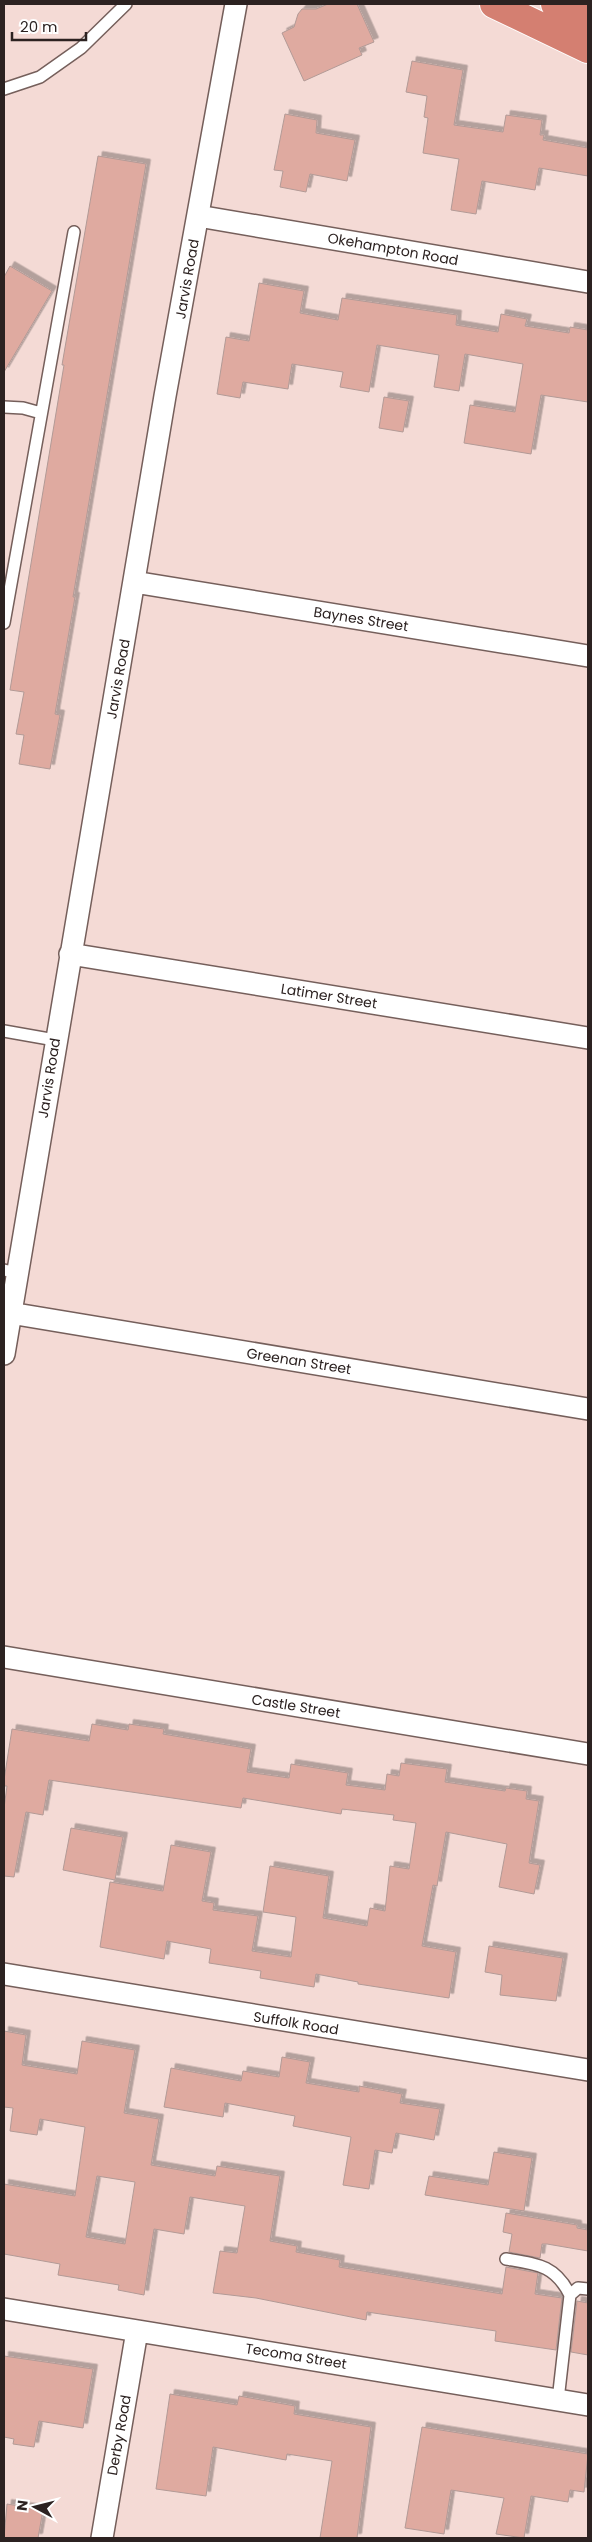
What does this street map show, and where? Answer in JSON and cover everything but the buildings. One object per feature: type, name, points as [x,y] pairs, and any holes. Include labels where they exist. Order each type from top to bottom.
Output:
[{"type":"highway","points":[[494,4],[588,49]]},
{"type":"highway","points":[[555,4],[588,19]]},
{"type":"street","name":"Jarvis Road","points":[[4,1354],[10,1313],[10,1272],[55,1040],[165,396],[236,4]]},
{"type":"street","name":"Okehampton Road","points":[[198,216],[588,282]]},
{"type":"street","name":"Baynes Street","points":[[134,582],[588,656]]},
{"type":"street","name":"Latimer Street","points":[[70,954],[588,1038]]},
{"type":"street","name":"Greenan Street","points":[[10,1313],[588,1410]]},
{"type":"street","name":"Castle Street","points":[[4,1657],[588,1754]]},
{"type":"street","name":"Suffolk Road","points":[[4,1974],[588,2070]]},
{"type":"street","name":"Tecoma Street","points":[[4,2309],[588,2405]]},
{"type":"street","name":"Derby Road","points":[[102,2538],[137,2331]]},
{"type":"lane","points":[[4,89],[40,77],[81,48],[126,4]]},
{"type":"lane","points":[[4,621],[74,232]]},
{"type":"lane","points":[[4,407],[23,408],[41,413]]},
{"type":"lane","points":[[4,1031],[55,1040]]},
{"type":"lane","points":[[506,2259],[534,2263],[550,2269],[562,2280],[570,2295],[558,2400]]},
{"type":"lane","points":[[570,2295],[578,2288],[588,2289]]}]
